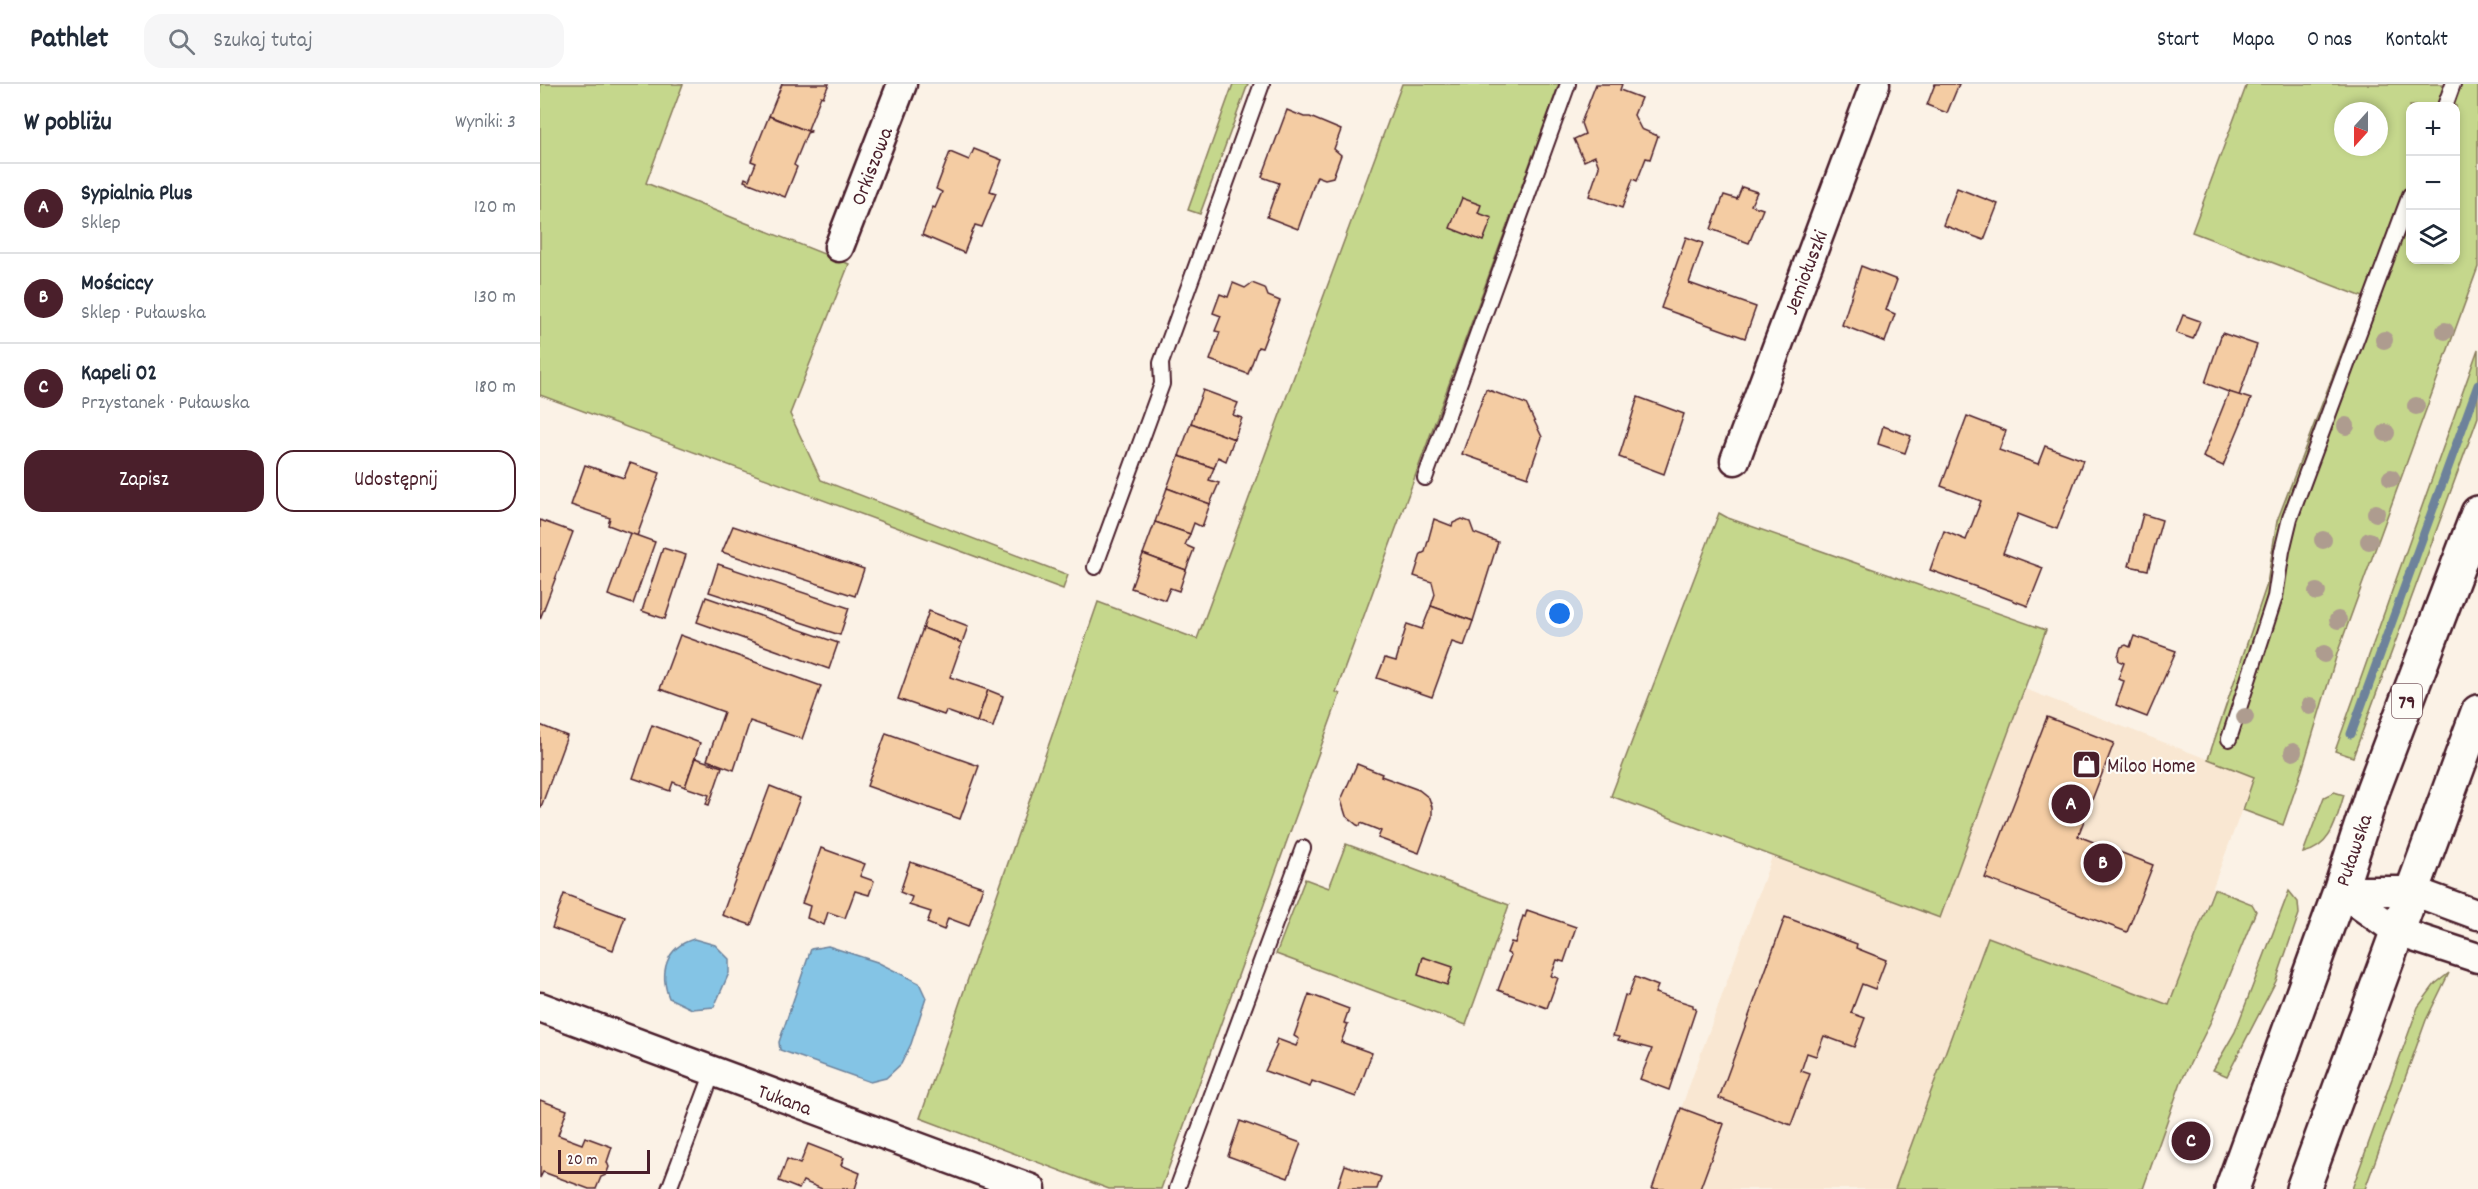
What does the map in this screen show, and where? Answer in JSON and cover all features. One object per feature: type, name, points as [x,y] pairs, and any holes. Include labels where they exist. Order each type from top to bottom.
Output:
[{"type":"main road","name":"Puławska","points":[[2232,1189],[2340,891],[2373,790],[2478,513]]},
{"type":"main road","points":[[2303,1189],[2478,712]]},
{"type":"street","name":"Orkiszowa","points":[[840,247],[902,84]]},
{"type":"street","name":"Jemiołuszki","points":[[1735,460],[1875,84]]},
{"type":"street","points":[[2340,891],[2413,891],[2478,915]]},
{"type":"street","points":[[2340,891],[2398,932],[2478,958]]},
{"type":"street","name":"Tukana","points":[[540,1007],[1031,1189]]},
{"type":"lane","points":[[1095,567],[1162,384],[1161,363],[1262,84]]},
{"type":"lane","points":[[1425,478],[1568,84]]},
{"type":"lane","points":[[2446,102],[2453,84]]},
{"type":"lane","points":[[2229,739],[2275,597],[2290,518],[2406,206]]},
{"type":"lane","points":[[1177,1189],[1303,848]]},
{"type":"lane","points":[[669,1189],[713,1072]]},
{"type":"shaded area","points":[[2025,689],[2254,777],[2169,1005],[1988,937],[1895,1189],[1652,1189],[1772,857],[1940,917]]},
{"type":"green space","points":[[540,84],[683,84],[646,183],[849,264],[790,414],[821,480],[1068,575],[1063,589],[540,395]]},
{"type":"green space","points":[[1233,84],[1248,84],[1200,214],[1188,210]]},
{"type":"green space","points":[[1402,84],[1559,84],[1336,692],[1340,694],[1161,1189],[1109,1189],[920,1118],[1098,602],[1197,639]]},
{"type":"green space","points":[[2247,84],[2478,84],[2478,267],[2337,654],[2283,825],[2243,810],[2254,777],[2208,759],[2267,584],[2277,521],[2363,297],[2192,232]]},
{"type":"green space","points":[[2478,349],[2478,417],[2353,757],[2335,751]]},
{"type":"green space","points":[[1719,513],[2046,630],[1940,918],[1611,796]]},
{"type":"green space","points":[[2334,792],[2344,795],[2327,839],[2313,850],[2303,853],[2324,797]]},
{"type":"green space","points":[[1346,844],[1509,905],[1466,1025],[1276,954],[1305,879],[1329,888]]},
{"type":"green space","points":[[2214,889],[2252,904],[2256,911],[2212,1019],[2181,1082],[2143,1189],[1895,1189],[1988,937],[2169,1005]]},
{"type":"green space","points":[[2289,891],[2298,902],[2299,914],[2276,981],[2227,1076],[2213,1070],[2235,1032]]},
{"type":"green space","points":[[2449,973],[2426,1020],[2365,1189],[2352,1189],[2418,1007],[2435,984]]},
{"type":"water","points":[[694,939],[715,945],[729,959],[729,973],[714,1007],[692,1009],[669,998],[666,988],[665,970],[671,954],[684,943]]},
{"type":"water","points":[[828,946],[877,962],[919,983],[926,998],[911,1044],[901,1064],[886,1078],[870,1082],[780,1050],[779,1042],[811,949]]},
{"type":"building","points":[[782,84],[829,84],[823,97],[821,96],[808,129],[811,130],[810,132],[769,116]]},
{"type":"building","points":[[1596,84],[1622,84],[1620,90],[1641,98],[1634,115],[1641,129],[1658,136],[1650,159],[1646,158],[1637,181],[1633,179],[1622,208],[1589,196],[1599,167],[1595,156],[1584,161],[1574,139],[1585,134],[1581,123]]},
{"type":"building","points":[[1935,84],[1959,84],[1947,113],[1927,105]]},
{"type":"building","points":[[1287,110],[1341,130],[1334,149],[1341,155],[1333,177],[1325,179],[1317,176],[1298,229],[1267,217],[1279,183],[1262,177]]},
{"type":"building","points":[[769,116],[810,132],[807,133],[794,165],[797,167],[785,197],[744,181],[745,178],[749,180],[756,163],[751,161]]},
{"type":"building","points":[[974,149],[1002,160],[990,191],[996,193],[982,227],[975,225],[964,253],[922,235],[933,207],[935,208],[942,192],[936,189],[950,152],[969,160]]},
{"type":"building","points":[[1742,187],[1757,192],[1751,205],[1763,209],[1749,243],[1711,229],[1724,195],[1737,199]]},
{"type":"building","points":[[1957,188],[1998,204],[1984,240],[1943,225]]},
{"type":"building","points":[[1462,198],[1481,205],[1478,213],[1492,218],[1483,241],[1450,228]]},
{"type":"building","points":[[1686,237],[1703,243],[1689,283],[1756,307],[1745,338],[1661,308]]},
{"type":"building","points":[[1861,266],[1897,280],[1886,310],[1895,314],[1885,342],[1842,325]]},
{"type":"building","points":[[1233,283],[1245,288],[1252,283],[1265,288],[1268,296],[1280,301],[1262,348],[1258,347],[1248,374],[1210,360],[1220,332],[1215,331],[1221,316],[1213,313],[1220,294],[1228,297]]},
{"type":"building","points":[[2183,315],[2200,321],[2193,339],[2176,333]]},
{"type":"building","points":[[2222,333],[2257,345],[2239,396],[2205,383]]},
{"type":"building","points":[[1486,389],[1526,404],[1542,437],[1528,477],[1462,454]]},
{"type":"building","points":[[1203,390],[1238,403],[1233,415],[1242,418],[1234,439],[1191,423]]},
{"type":"building","points":[[2229,392],[2251,399],[2223,466],[2203,457]]},
{"type":"building","points":[[1638,397],[1684,414],[1664,474],[1619,457]]},
{"type":"building","points":[[1967,416],[2006,431],[1999,450],[2038,464],[2045,446],[2083,460],[2057,529],[2018,514],[2003,553],[2043,568],[2028,606],[1930,570],[1944,531],[1966,540],[1981,501],[1941,486]]},
{"type":"building","points":[[1191,423],[1234,439],[1226,461],[1218,457],[1214,468],[1179,456]]},
{"type":"building","points":[[1883,426],[1911,436],[1905,453],[1878,444]]},
{"type":"building","points":[[1179,456],[1214,468],[1209,480],[1219,483],[1210,504],[1167,488]]},
{"type":"building","points":[[630,463],[660,473],[637,536],[608,525],[610,518],[571,505],[585,465],[624,478]]},
{"type":"building","points":[[1167,488],[1210,504],[1202,527],[1194,523],[1190,534],[1155,522]]},
{"type":"building","points":[[2143,514],[2162,520],[2148,570],[2129,566]]},
{"type":"building","points":[[1434,519],[1452,526],[1453,523],[1462,519],[1470,522],[1474,533],[1498,542],[1473,621],[1431,606],[1435,594],[1432,582],[1414,576],[1421,554],[1425,552]]},
{"type":"building","points":[[540,520],[573,532],[540,619]]},
{"type":"building","points":[[1155,522],[1190,534],[1185,545],[1194,549],[1186,570],[1143,554]]},
{"type":"building","points":[[733,526],[864,569],[855,596],[722,552]]},
{"type":"building","points":[[630,533],[655,542],[633,604],[608,595]]},
{"type":"building","points":[[663,548],[686,555],[665,619],[642,611]]},
{"type":"building","points":[[1143,554],[1186,570],[1179,591],[1170,588],[1165,600],[1131,588]]},
{"type":"building","points":[[718,564],[849,608],[840,635],[709,592]]},
{"type":"building","points":[[706,597],[838,643],[829,669],[697,622]]},
{"type":"building","points":[[1431,606],[1473,621],[1464,646],[1452,642],[1432,697],[1377,678],[1385,658],[1396,661],[1407,624],[1422,629]]},
{"type":"building","points":[[929,611],[968,626],[962,643],[923,628]]},
{"type":"building","points":[[923,628],[962,643],[950,677],[988,690],[977,722],[946,711],[944,715],[898,699]]},
{"type":"building","points":[[680,635],[821,686],[802,739],[750,721],[734,770],[707,760],[724,712],[660,689]]},
{"type":"building","points":[[2134,636],[2176,651],[2147,717],[2116,705],[2124,681],[2118,679],[2124,663],[2119,661],[2118,656],[2121,647],[2126,645],[2130,647]]},
{"type":"building","points":[[988,690],[1003,696],[993,727],[977,722]]},
{"type":"building","points":[[2047,717],[2114,743],[2078,836],[2153,865],[2127,932],[1985,878]]},
{"type":"building","points":[[540,725],[567,736],[541,807],[540,806]]},
{"type":"building","points":[[652,725],[700,743],[685,787],[673,782],[670,791],[633,778]]},
{"type":"building","points":[[886,733],[979,766],[960,819],[867,786]]},
{"type":"building","points":[[695,758],[722,767],[709,805],[706,804],[709,795],[685,787]]},
{"type":"building","points":[[1357,764],[1419,790],[1429,798],[1432,817],[1419,853],[1378,838],[1381,831],[1361,823],[1360,826],[1357,825],[1346,816],[1341,800]]},
{"type":"building","points":[[770,786],[800,798],[751,925],[722,915]]},
{"type":"building","points":[[821,848],[865,864],[860,876],[874,881],[869,895],[855,891],[845,918],[828,912],[824,925],[807,918],[810,906],[802,903]]},
{"type":"building","points":[[910,862],[983,887],[969,926],[948,918],[944,930],[927,923],[931,912],[909,905],[912,897],[900,892]]},
{"type":"building","points":[[564,894],[625,917],[613,950],[552,928]]},
{"type":"building","points":[[1527,910],[1576,927],[1564,962],[1557,960],[1551,976],[1558,978],[1547,1008],[1498,990],[1511,955],[1507,953],[1511,942],[1515,943]]},
{"type":"building","points":[[1785,917],[1857,944],[1856,948],[1886,960],[1875,989],[1862,984],[1851,1013],[1865,1018],[1854,1047],[1824,1036],[1816,1056],[1807,1053],[1801,1071],[1810,1074],[1791,1125],[1719,1098]]},
{"type":"building","points":[[1423,957],[1453,967],[1447,985],[1418,975]]},
{"type":"building","points":[[1635,977],[1658,986],[1655,993],[1693,1005],[1696,1009],[1669,1090],[1640,1079],[1652,1049],[1618,1040],[1619,1037],[1613,1036],[1625,995],[1628,996]]},
{"type":"building","points":[[1309,994],[1349,1009],[1344,1023],[1348,1024],[1341,1042],[1372,1053],[1356,1097],[1312,1081],[1310,1087],[1265,1071],[1277,1045],[1275,1044],[1277,1039],[1296,1046],[1299,1039],[1294,1036]]},
{"type":"building","points":[[540,1100],[567,1110],[558,1135],[582,1144],[585,1137],[612,1147],[606,1175],[601,1177],[596,1189],[589,1189],[543,1172],[540,1178]]},
{"type":"building","points":[[1681,1108],[1724,1124],[1700,1189],[1652,1189]]},
{"type":"building","points":[[1240,1121],[1301,1143],[1288,1178],[1228,1156]]},
{"type":"building","points":[[808,1144],[844,1158],[841,1165],[860,1173],[855,1189],[822,1189],[803,1181],[799,1189],[779,1181],[787,1159],[800,1164]]},
{"type":"building","points":[[1345,1165],[1381,1177],[1377,1189],[1337,1189]]},
{"type":"waterway","points":[[2351,734],[2478,385]]},
{"type":"place","name":"Miloo Home","points":[[2086,765]]},
{"type":"place","name":"Sypialnia Plus","points":[[2071,804]]},
{"type":"place","name":"Mościccy","points":[[2103,863]]},
{"type":"place","name":"Kapeli 02","points":[[2191,1141]]}]
